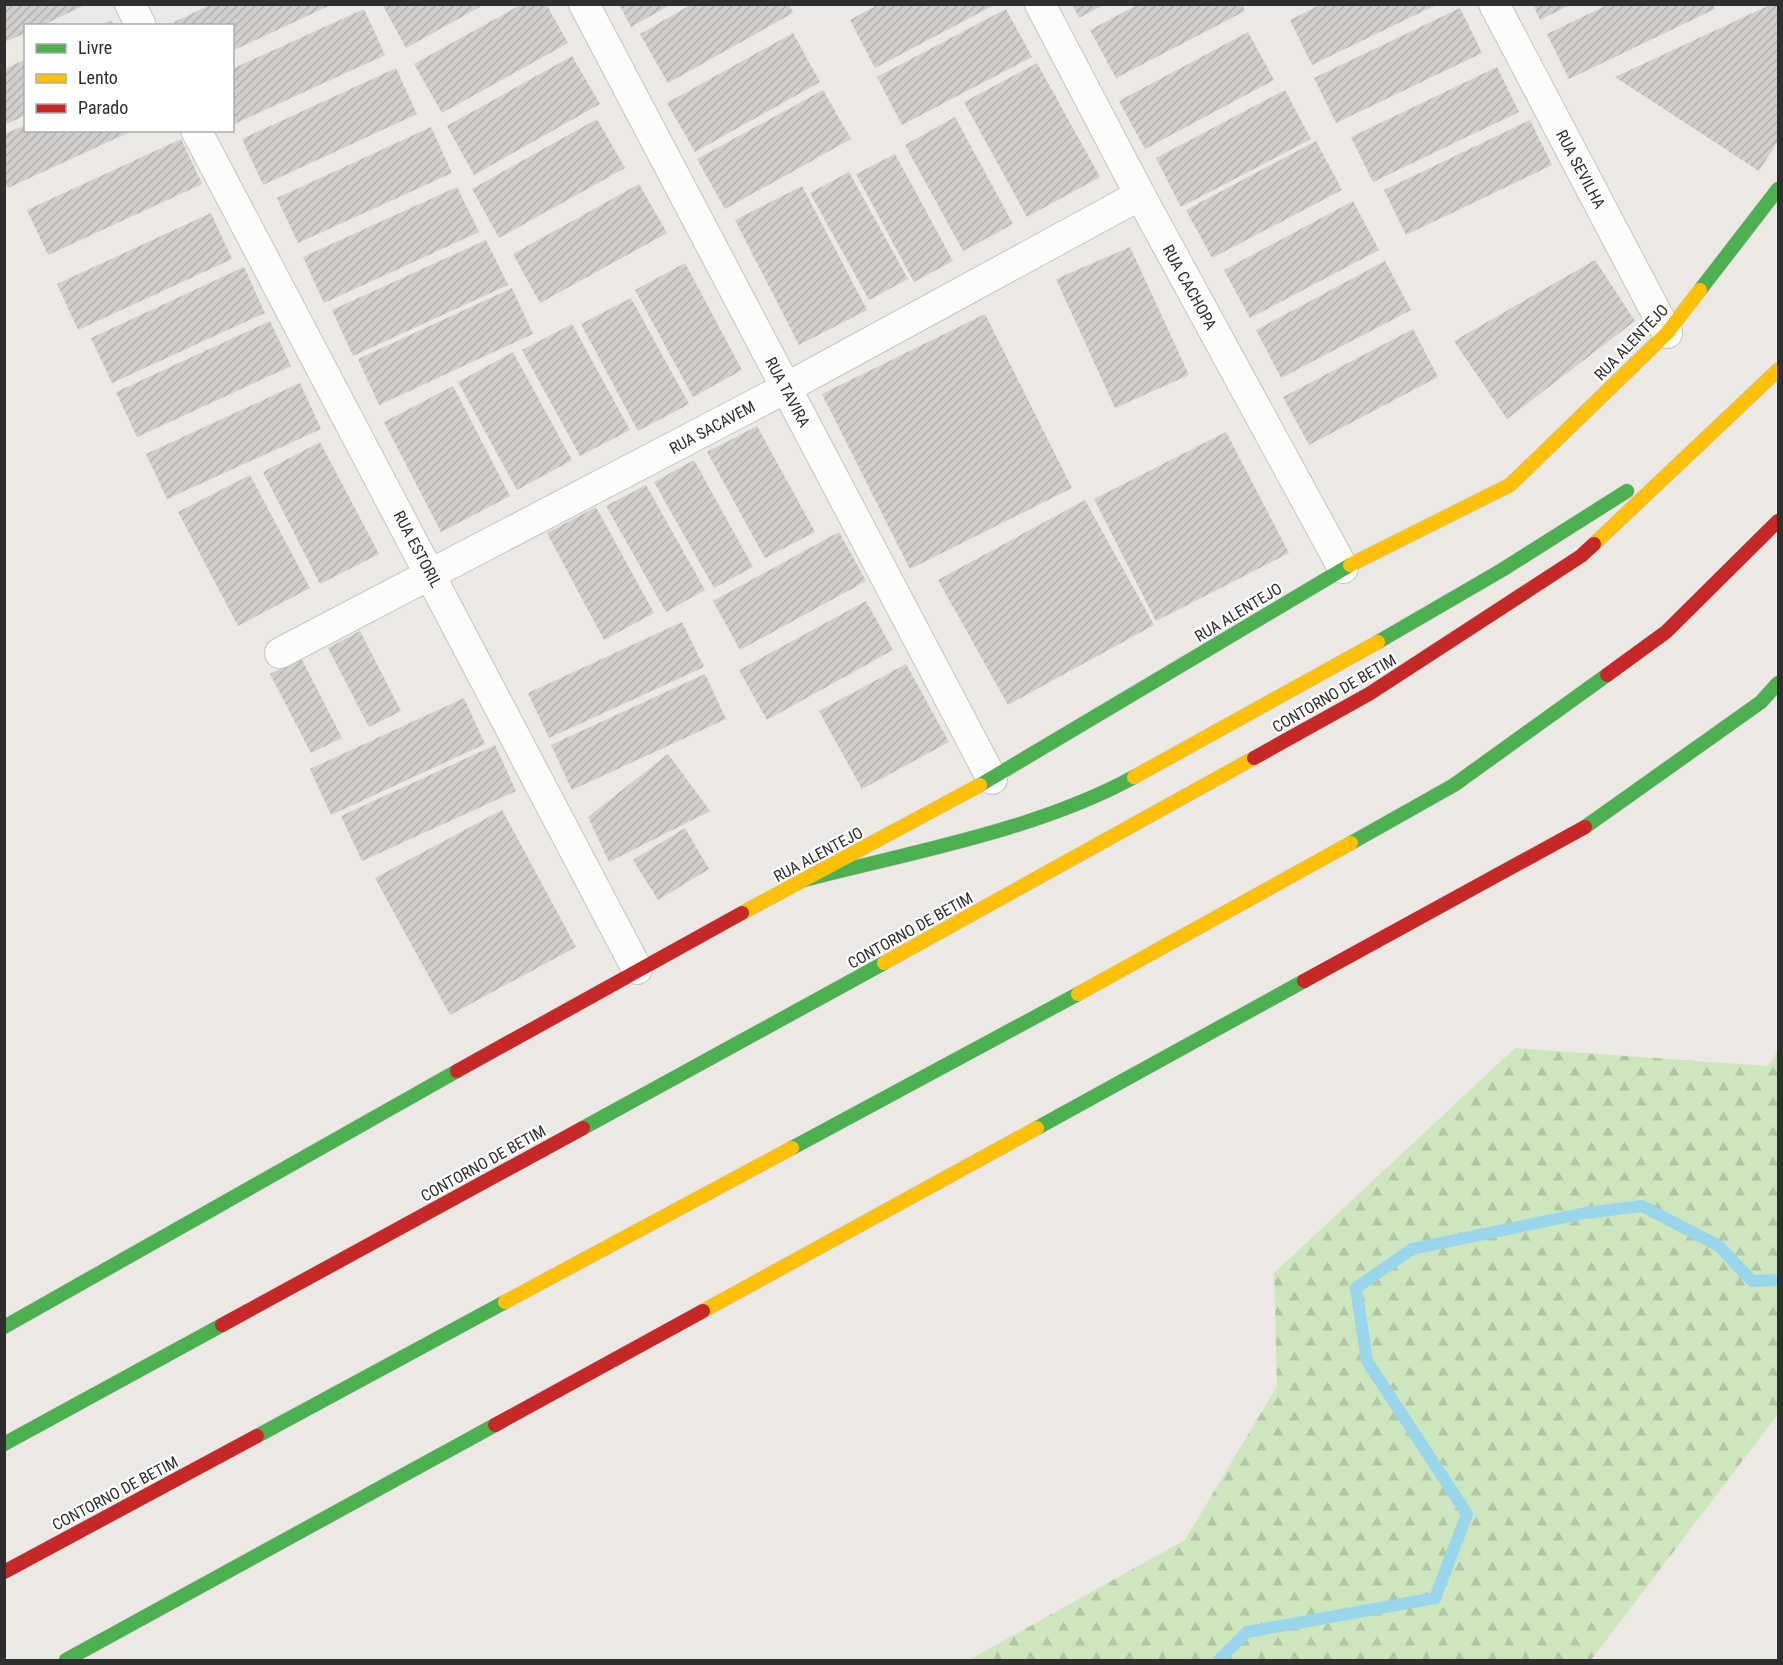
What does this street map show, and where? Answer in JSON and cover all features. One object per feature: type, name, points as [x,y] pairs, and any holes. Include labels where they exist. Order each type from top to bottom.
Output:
[{"type":"main road","name":"RUA ALENTEJO","points":[[4,1328],[637,969],[992,779],[1343,568],[1510,485],[1667,333],[1779,189]]},
{"type":"main road","name":"CONTORNO DE BETIM","points":[[4,1444],[1073,860],[1369,694],[1581,556],[1779,370]]},
{"type":"main road","points":[[804,880],[1015,825],[1096,798],[1346,661],[1540,548],[1624,493],[1670,472]]},
{"type":"main road","name":"CONTORNO DE BETIM","points":[[4,1572],[1169,945],[1454,785],[1666,632],[1779,521]]},
{"type":"main road","points":[[66,1660],[1590,824],[1761,702],[1779,683]]},
{"type":"street","points":[[130,4],[140,24]]},
{"type":"street","name":"RUA TAVIRA","points":[[584,4],[992,779]]},
{"type":"street","name":"RUA CACHOPA","points":[[1040,4],[1140,195],[1343,568]]},
{"type":"street","name":"RUA SEVILHA","points":[[1494,4],[1667,333]]},
{"type":"street","name":"RUA ESTORIL","points":[[197,132],[637,969]]},
{"type":"street","name":"RUA SACAVEM","points":[[280,653],[786,388],[1140,195]]},
{"type":"green space","points":[[1515,1048],[1768,1066],[1778,1050],[1778,1414],[1591,1660],[969,1660],[1185,1540],[1277,1386],[1274,1273]]},
{"type":"building","points":[[4,4],[87,4],[45,24],[24,24],[24,34],[4,42]]},
{"type":"building","points":[[212,4],[333,4],[234,50],[234,24],[174,24],[174,22]]},
{"type":"building","points":[[382,4],[485,4],[406,48]]},
{"type":"building","points":[[522,4],[546,4],[568,43],[442,113],[414,64]]},
{"type":"building","points":[[619,4],[672,4],[631,27]]},
{"type":"building","points":[[692,4],[789,4],[793,13],[668,83],[640,34]]},
{"type":"building","points":[[879,4],[996,4],[875,68],[850,20]]},
{"type":"building","points":[[1072,4],[1105,4],[1079,18]]},
{"type":"building","points":[[1139,4],[1242,4],[1245,11],[1116,78],[1090,30]]},
{"type":"building","points":[[1322,4],[1438,4],[1312,65],[1290,20]]},
{"type":"building","points":[[1533,4],[1572,4],[1540,20]]},
{"type":"building","points":[[1609,4],[1713,4],[1715,9],[1569,79],[1547,34]]},
{"type":"building","points":[[1772,4],[1778,4],[1778,141],[1759,171],[1615,77]]},
{"type":"building","points":[[1460,8],[1482,53],[1336,123],[1314,78]]},
{"type":"building","points":[[364,9],[385,55],[234,124],[234,68]]},
{"type":"building","points":[[1006,9],[1032,57],[902,125],[877,77]]},
{"type":"building","points":[[1248,32],[1274,80],[1145,149],[1119,101]]},
{"type":"building","points":[[793,33],[820,82],[695,152],[667,103]]},
{"type":"building","points":[[572,56],[600,104],[474,175],[447,126]]},
{"type":"building","points":[[24,60],[24,116],[4,125],[4,69]]},
{"type":"building","points":[[1037,63],[1100,177],[1027,217],[964,102]]},
{"type":"building","points":[[1497,67],[1519,112],[1373,182],[1351,137]]},
{"type":"building","points":[[396,68],[417,114],[263,185],[242,139]]},
{"type":"building","points":[[823,90],[851,139],[725,209],[697,159]]},
{"type":"building","points":[[1285,90],[1311,139],[1181,207],[1156,158]]},
{"type":"building","points":[[955,117],[1013,224],[963,251],[905,145]]},
{"type":"building","points":[[597,119],[625,168],[499,238],[472,189]]},
{"type":"building","points":[[1530,120],[1552,165],[1406,235],[1384,190]]},
{"type":"building","points":[[24,126],[24,132],[130,132],[8,188],[4,182],[4,134]]},
{"type":"building","points":[[431,127],[452,173],[298,243],[277,198]]},
{"type":"building","points":[[181,139],[202,184],[48,255],[27,210]]},
{"type":"building","points":[[1316,141],[1342,190],[1212,258],[1186,210]]},
{"type":"building","points":[[895,154],[953,261],[914,282],[856,174]]},
{"type":"building","points":[[849,172],[908,279],[869,300],[810,193]]},
{"type":"building","points":[[639,184],[667,233],[540,303],[513,254]]},
{"type":"building","points":[[802,186],[867,310],[799,345],[735,220]]},
{"type":"building","points":[[457,187],[479,232],[324,303],[303,257]]},
{"type":"building","points":[[1353,201],[1379,250],[1250,318],[1224,270]]},
{"type":"building","points":[[211,213],[232,259],[78,330],[57,284]]},
{"type":"building","points":[[486,240],[508,285],[353,356],[332,310]]},
{"type":"building","points":[[1130,247],[1189,375],[1115,408],[1056,279]]},
{"type":"building","points":[[1595,260],[1635,321],[1507,419],[1454,341]]},
{"type":"building","points":[[1385,261],[1411,310],[1281,378],[1256,330]]},
{"type":"building","points":[[685,263],[742,370],[693,397],[635,290]]},
{"type":"building","points":[[244,267],[265,313],[112,383],[91,338]]},
{"type":"building","points":[[512,288],[533,334],[379,405],[358,359]]},
{"type":"building","points":[[631,298],[689,404],[638,431],[581,324]]},
{"type":"building","points":[[985,314],[1072,488],[910,569],[822,394]]},
{"type":"building","points":[[270,321],[291,366],[137,437],[116,392]]},
{"type":"building","points":[[572,324],[630,430],[580,456],[522,350]]},
{"type":"building","points":[[1413,329],[1438,377],[1309,445],[1283,397]]},
{"type":"building","points":[[513,352],[572,460],[517,490],[458,382]]},
{"type":"building","points":[[300,383],[321,429],[167,499],[146,454]]},
{"type":"building","points":[[453,386],[510,496],[441,532],[384,422]]},
{"type":"building","points":[[757,426],[815,532],[765,558],[707,452]]},
{"type":"building","points":[[1226,432],[1289,553],[1156,621],[1094,499]]},
{"type":"building","points":[[320,442],[379,554],[320,584],[263,472]]},
{"type":"building","points":[[694,460],[753,567],[714,588],[654,482]]},
{"type":"building","points":[[250,475],[310,588],[238,626],[178,512]]},
{"type":"building","points":[[646,485],[705,590],[666,612],[606,506]]},
{"type":"building","points":[[1085,500],[1154,625],[1008,705],[938,580]]},
{"type":"building","points":[[596,507],[654,613],[604,640],[547,533]]},
{"type":"building","points":[[839,532],[866,581],[740,650],[713,601]]},
{"type":"building","points":[[866,601],[893,650],[767,720],[739,670]]},
{"type":"building","points":[[682,622],[704,667],[549,738],[528,693]]},
{"type":"building","points":[[360,631],[401,711],[369,727],[328,648]]},
{"type":"building","points":[[301,658],[342,738],[311,753],[270,674]]},
{"type":"building","points":[[906,664],[949,742],[862,789],[819,711]]},
{"type":"building","points":[[705,674],[726,719],[572,790],[551,745]]},
{"type":"building","points":[[464,698],[485,744],[331,815],[310,769]]},
{"type":"building","points":[[495,745],[516,791],[362,861],[341,816]]},
{"type":"building","points":[[668,754],[710,811],[609,862],[588,817]]},
{"type":"building","points":[[502,810],[576,947],[450,1015],[375,878]]},
{"type":"building","points":[[685,828],[709,869],[658,900],[633,860]]},
{"type":"waterway","points":[[1219,1660],[1247,1632],[1435,1598],[1467,1514],[1367,1361],[1356,1288],[1412,1249],[1585,1213],[1642,1206],[1719,1246],[1752,1281],[1778,1280]]},
{"type":"traffic: fast","points":[[1700,290],[1778,189]]},
{"type":"traffic: fast","points":[[1378,642],[1502,570],[1627,491]]},
{"type":"traffic: fast","points":[[980,785],[1350,565]]},
{"type":"traffic: fast","points":[[1351,843],[1454,785],[1607,675]]},
{"type":"traffic: fast","points":[[1585,827],[1761,702],[1778,683]]},
{"type":"traffic: fast","points":[[804,880],[973,838],[1057,812],[1134,777]]},
{"type":"traffic: fast","points":[[583,1128],[884,963]]},
{"type":"traffic: fast","points":[[1037,1128],[1304,981]]},
{"type":"traffic: fast","points":[[792,1148],[1078,994]]},
{"type":"traffic: fast","points":[[4,1327],[457,1071]]},
{"type":"traffic: fast","points":[[257,1436],[505,1302]]},
{"type":"traffic: fast","points":[[4,1444],[222,1325]]},
{"type":"traffic: fast","points":[[66,1660],[495,1425]]},
{"type":"traffic: slow","points":[[1350,565],[1510,485],[1667,333],[1700,290]]},
{"type":"traffic: slow","points":[[1594,544],[1778,370]]},
{"type":"traffic: slow","points":[[1134,777],[1378,642]]},
{"type":"traffic: slow","points":[[884,963],[1254,758]]},
{"type":"traffic: slow","points":[[742,913],[980,785]]},
{"type":"traffic: slow","points":[[1078,994],[1351,843]]},
{"type":"traffic: slow","points":[[703,1311],[1037,1128]]},
{"type":"traffic: slow","points":[[505,1302],[792,1148]]},
{"type":"traffic: jam","points":[[1607,675],[1666,632],[1778,521]]},
{"type":"traffic: jam","points":[[1254,758],[1369,694],[1581,556],[1594,544]]},
{"type":"traffic: jam","points":[[1304,981],[1585,827]]},
{"type":"traffic: jam","points":[[457,1071],[742,913]]},
{"type":"traffic: jam","points":[[222,1325],[583,1128]]},
{"type":"traffic: jam","points":[[495,1425],[703,1311]]},
{"type":"traffic: jam","points":[[4,1572],[257,1436]]}]
